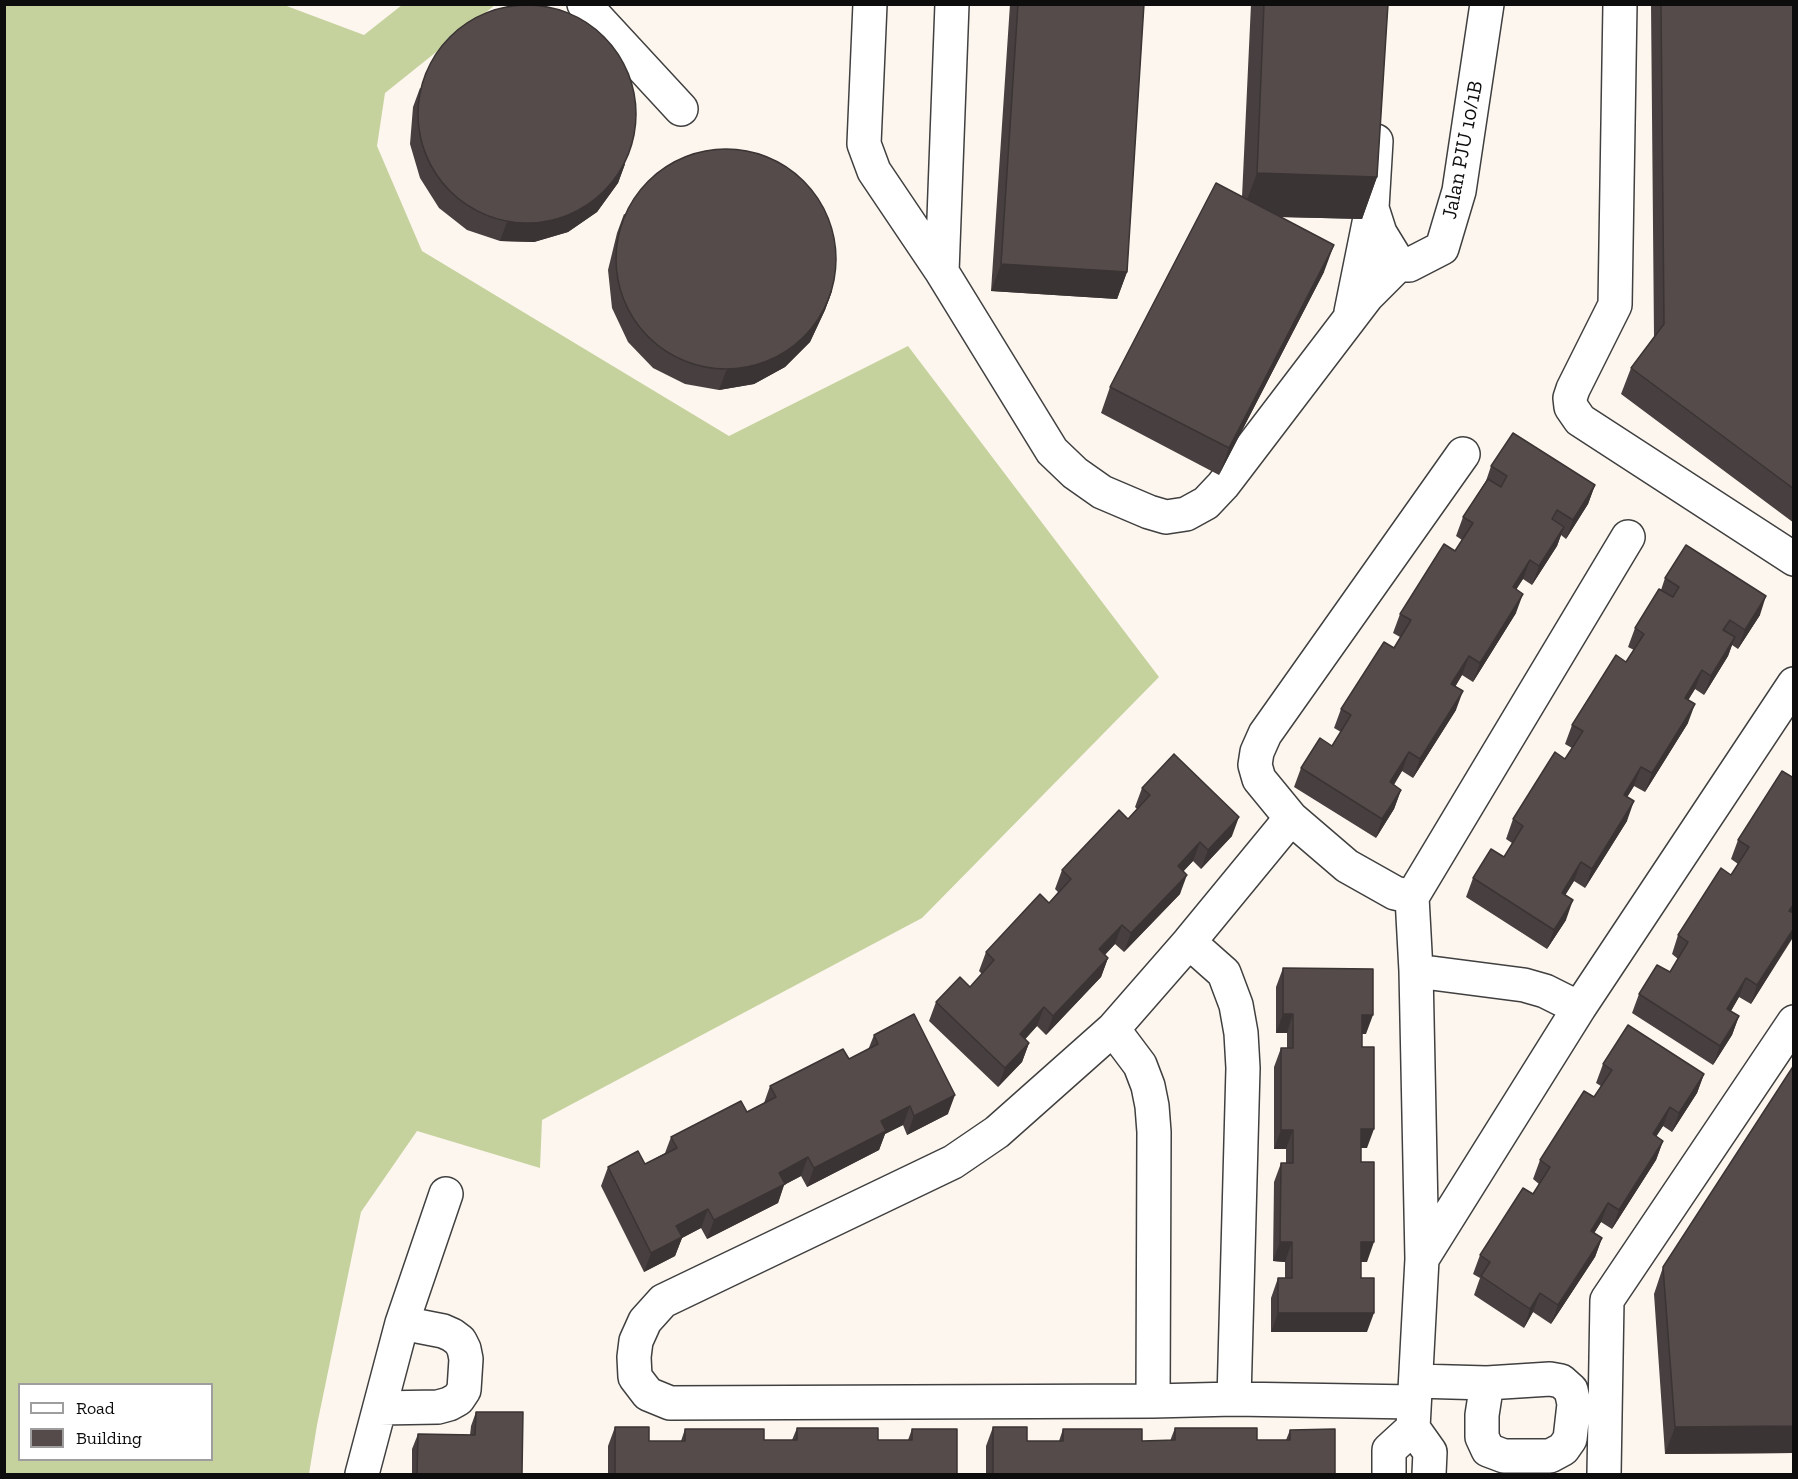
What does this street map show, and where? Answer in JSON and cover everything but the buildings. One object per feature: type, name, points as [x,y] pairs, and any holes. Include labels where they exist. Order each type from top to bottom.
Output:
[{"type":"street","points":[[584,4],[681,109]]},
{"type":"street","points":[[870,4],[864,144],[874,171],[942,272],[1052,451],[1075,473],[1102,492],[1166,517],[1186,514],[1206,503],[1223,485],[1378,283],[1399,264],[1380,233],[1372,208]]},
{"type":"street","points":[[942,272],[952,4]]},
{"type":"street","name":"Jalan PJU 10/1B","points":[[1399,264],[1409,265],[1442,248],[1459,191],[1487,4]]},
{"type":"street","points":[[1620,4],[1615,305],[1572,389],[1571,406],[1580,420],[1794,559]]},
{"type":"street","points":[[1349,319],[1372,208],[1378,112]]},
{"type":"street","points":[[1412,897],[1395,893],[1347,866],[1291,818],[1259,779],[1255,765],[1257,752],[1265,734],[1464,454]]},
{"type":"street","points":[[1429,1474],[1430,1452],[1414,1404],[1422,1259],[1416,971],[1412,897],[1628,537]]},
{"type":"street","points":[[1422,1259],[1579,1008],[1794,684]]},
{"type":"street","points":[[1291,818],[1189,942],[1113,1029],[997,1132],[953,1162],[663,1301],[645,1321],[636,1341],[635,1377],[648,1394],[670,1403],[1234,1399],[1414,1404],[1487,1383]]},
{"type":"street","points":[[1189,942],[1224,973],[1236,1005],[1241,1033],[1243,1068],[1234,1399]]},
{"type":"street","points":[[1416,971],[1524,985],[1545,991],[1579,1008]]},
{"type":"street","points":[[1604,1474],[1607,1300],[1794,1022]]},
{"type":"street","points":[[1113,1029],[1140,1065],[1152,1106],[1154,1132],[1153,1401]]},
{"type":"street","points":[[362,1474],[402,1323],[446,1194]]},
{"type":"street","points":[[380,1408],[438,1407],[458,1399],[464,1390],[466,1359],[460,1341],[443,1331],[402,1323]]},
{"type":"street","points":[[1389,1474],[1389,1450],[1414,1404]]},
{"type":"green space","points":[[5,5],[284,5],[364,35],[402,5],[495,5],[385,93],[377,146],[422,251],[729,436],[908,346],[1159,677],[922,918],[542,1120],[540,1168],[417,1131],[361,1212],[309,1474],[5,1474]]}]
